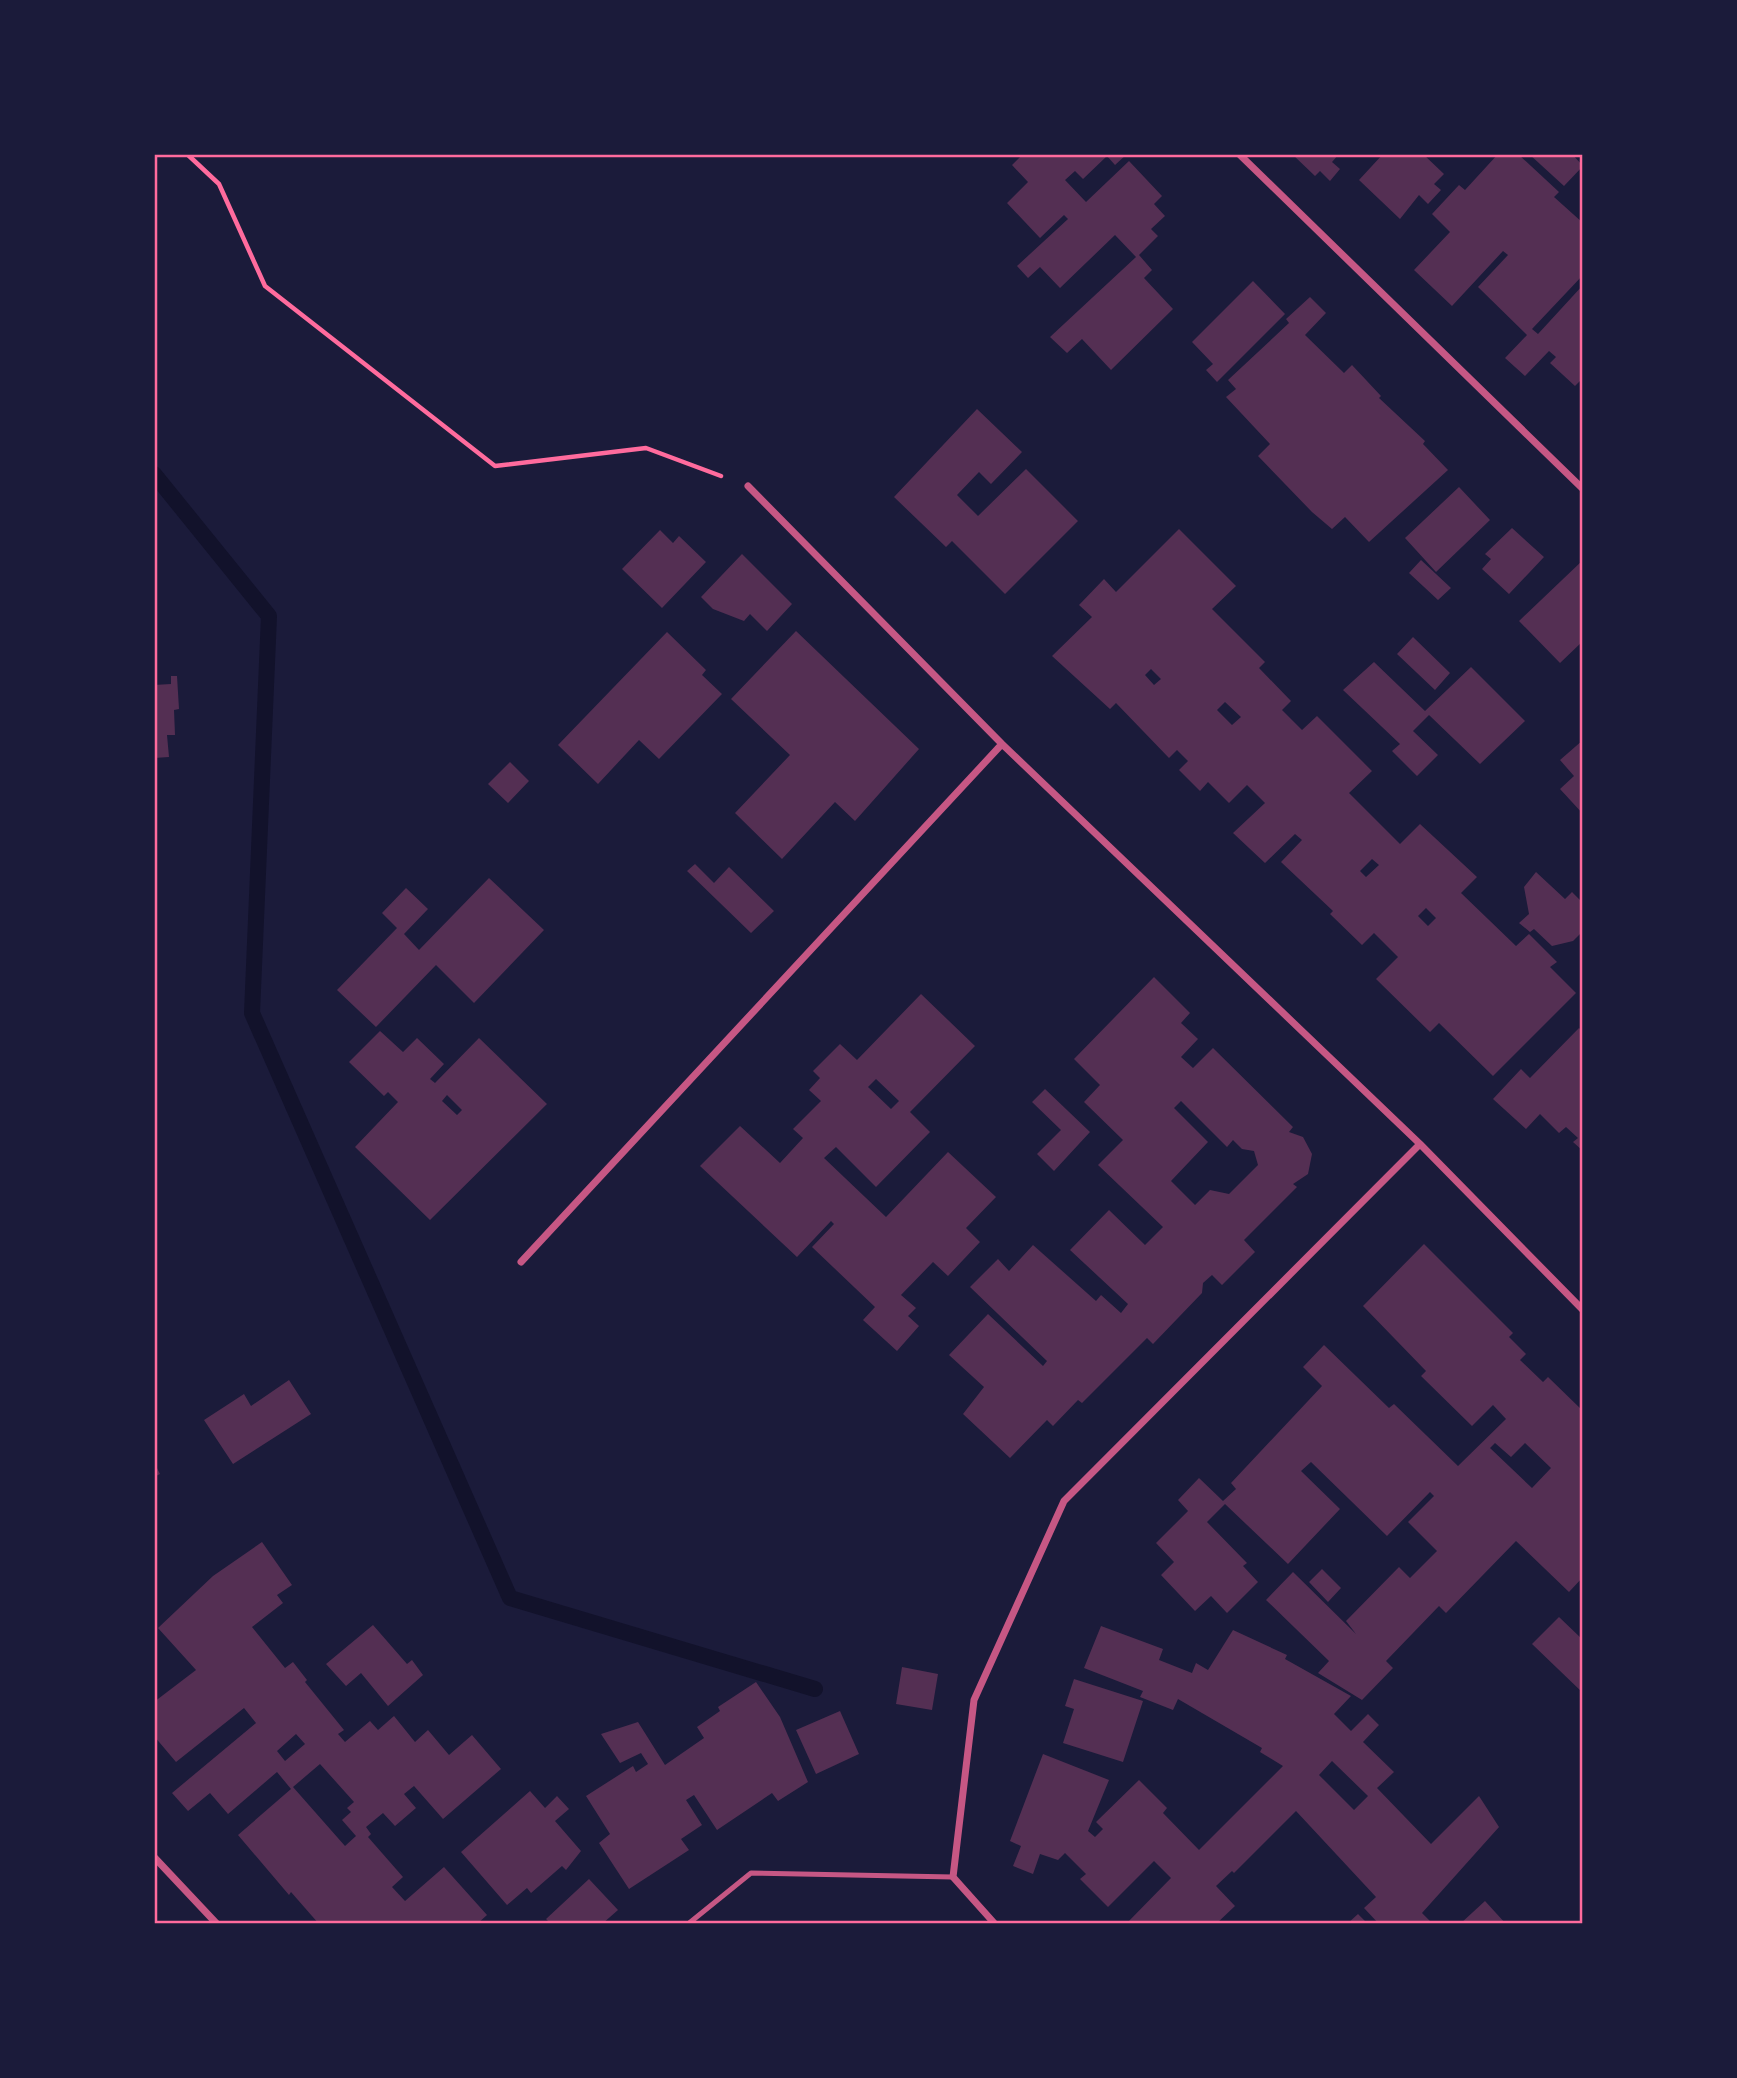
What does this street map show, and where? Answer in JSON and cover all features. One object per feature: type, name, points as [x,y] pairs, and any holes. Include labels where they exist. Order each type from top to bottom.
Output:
[{"type":"street","points":[[1239,154],[1583,489]]},
{"type":"street","points":[[748,486],[1002,744],[1420,1144],[1583,1310]]},
{"type":"street","points":[[521,1262],[1002,744]]},
{"type":"street","points":[[995,1924],[953,1877],[974,1700],[1064,1501],[1420,1144]]},
{"type":"street","points":[[154,1857],[217,1924]]},
{"type":"lane","points":[[688,1924],[751,1872],[953,1877]]},
{"type":"path","points":[[187,154],[219,184],[265,286],[495,466],[646,448],[748,486]]},
{"type":"building","points":[[1023,154],[1127,154],[1115,165],[1107,156],[1083,179],[1075,171],[1065,180],[1086,202],[1129,161],[1162,196],[1154,204],[1165,216],[1151,229],[1158,236],[1139,255],[1152,270],[1144,278],[1173,309],[1111,370],[1082,339],[1067,353],[1050,337],[1136,257],[1115,235],[1060,288],[1040,267],[1028,278],[1017,266],[1068,219],[1064,215],[1040,238],[1007,203],[1028,182],[1012,165]]},
{"type":"building","points":[[1292,154],[1339,154],[1332,162],[1340,169],[1330,181],[1320,171],[1315,176]]},
{"type":"building","points":[[1383,154],[1423,154],[1444,174],[1434,184],[1441,190],[1428,204],[1419,195],[1400,219],[1359,180]]},
{"type":"building","points":[[1498,154],[1518,154],[1559,192],[1554,197],[1583,223],[1583,275],[1532,329],[1538,334],[1583,285],[1583,378],[1575,386],[1550,363],[1556,357],[1549,351],[1525,376],[1505,358],[1527,335],[1478,287],[1508,255],[1503,251],[1452,306],[1414,270],[1450,232],[1432,214],[1459,185],[1465,190]]},
{"type":"building","points":[[1529,154],[1572,154],[1583,166],[1564,186]]},
{"type":"building","points":[[1253,281],[1285,314],[1217,382],[1206,370],[1213,364],[1192,342]]},
{"type":"building","points":[[1310,297],[1326,313],[1305,335],[1344,373],[1352,365],[1381,396],[1379,398],[1425,441],[1423,444],[1448,470],[1369,542],[1345,517],[1332,529],[1312,512],[1258,456],[1270,444],[1226,397],[1236,389],[1228,380],[1289,323],[1286,319]]},
{"type":"building","points":[[977,409],[1022,452],[991,484],[979,472],[957,495],[978,516],[1026,469],[1078,521],[1005,594],[952,541],[946,547],[894,497]]},
{"type":"building","points":[[1459,487],[1490,520],[1436,572],[1405,538]]},
{"type":"building","points":[[1512,528],[1544,557],[1509,594],[1482,569],[1491,559],[1485,554]]},
{"type":"building","points":[[1179,529],[1236,586],[1212,609],[1265,662],[1259,668],[1291,701],[1282,710],[1302,730],[1317,716],[1372,771],[1349,793],[1400,844],[1420,824],[1477,877],[1461,893],[1516,946],[1529,934],[1557,962],[1550,967],[1576,993],[1493,1076],[1439,1023],[1430,1032],[1376,979],[1398,957],[1374,933],[1362,945],[1330,914],[1333,911],[1281,862],[1302,840],[1295,834],[1265,863],[1233,833],[1265,803],[1247,785],[1229,803],[1208,782],[1200,791],[1179,770],[1188,761],[1177,750],[1169,758],[1116,703],[1110,709],[1052,656],[1092,617],[1079,605],[1104,579],[1116,592]],"holes":[[[1151,669],[1161,679],[1154,685],[1145,675]],[[1225,702],[1241,717],[1232,725],[1217,710]],[[1372,859],[1379,865],[1366,877],[1360,871]],[[1426,908],[1436,918],[1428,926],[1418,916]]]},
{"type":"building","points":[[660,530],[673,543],[679,536],[706,562],[662,608],[622,569]]},
{"type":"building","points":[[742,554],[792,604],[767,631],[750,614],[744,621],[713,609],[701,597]]},
{"type":"building","points":[[1421,560],[1451,588],[1438,600],[1409,573]]},
{"type":"building","points":[[1583,560],[1583,641],[1560,663],[1519,621]]},
{"type":"building","points":[[796,631],[919,749],[855,821],[835,802],[782,859],[735,813],[790,755],[731,699]]},
{"type":"building","points":[[667,632],[706,670],[702,675],[722,694],[659,759],[639,740],[598,784],[558,745]]},
{"type":"building","points":[[1413,637],[1450,673],[1435,690],[1397,654]]},
{"type":"building","points":[[1374,662],[1425,711],[1471,667],[1525,721],[1480,764],[1429,715],[1413,731],[1438,755],[1417,776],[1392,751],[1400,744],[1343,690]]},
{"type":"building","points":[[171,676],[177,676],[179,709],[174,710],[175,735],[167,735],[169,757],[154,758],[154,685],[171,684]]},
{"type":"building","points":[[1583,740],[1583,814],[1560,789],[1574,776],[1560,760]]},
{"type":"building","points":[[510,762],[529,781],[508,803],[488,784]]},
{"type":"building","points":[[695,864],[714,883],[729,867],[774,911],[751,933],[687,871]]},
{"type":"building","points":[[1536,872],[1565,899],[1572,892],[1583,903],[1583,931],[1573,941],[1552,946],[1534,929],[1530,932],[1519,923],[1529,914],[1524,887]]},
{"type":"building","points":[[489,878],[544,930],[474,1003],[436,965],[376,1027],[337,990],[397,928],[382,913],[406,888],[428,909],[404,934],[419,950]]},
{"type":"building","points":[[1154,977],[1190,1013],[1181,1023],[1198,1039],[1181,1057],[1193,1068],[1213,1048],[1293,1127],[1289,1132],[1303,1137],[1312,1154],[1308,1174],[1293,1184],[1297,1187],[1244,1240],[1255,1252],[1222,1285],[1212,1275],[1203,1283],[1202,1293],[1153,1344],[1147,1338],[1082,1403],[1078,1400],[1053,1426],[1047,1420],[1010,1458],[963,1414],[984,1387],[949,1355],[988,1314],[1043,1366],[1047,1361],[970,1287],[998,1259],[1009,1271],[1033,1245],[1096,1301],[1101,1295],[1121,1313],[1128,1304],[1070,1250],[1109,1210],[1145,1245],[1163,1227],[1098,1165],[1123,1140],[1084,1102],[1100,1085],[1074,1059]],"holes":[[[1181,1101],[1227,1147],[1233,1140],[1242,1149],[1254,1151],[1258,1165],[1229,1194],[1210,1190],[1195,1205],[1171,1181],[1208,1142],[1174,1108]]]},
{"type":"building","points":[[921,994],[975,1046],[910,1112],[930,1132],[876,1187],[836,1147],[824,1158],[886,1217],[948,1152],[996,1197],[966,1228],[980,1242],[948,1276],[933,1262],[901,1295],[916,1308],[908,1316],[919,1326],[897,1351],[863,1320],[875,1307],[812,1247],[834,1224],[831,1221],[797,1257],[700,1166],[740,1126],[780,1163],[803,1138],[793,1129],[821,1101],[809,1090],[820,1078],[813,1071],[840,1044],[857,1060]],"holes":[[[876,1079],[899,1101],[891,1109],[868,1087]]]},
{"type":"building","points":[[1579,1028],[1583,1032],[1583,1151],[1573,1142],[1578,1138],[1566,1127],[1559,1133],[1540,1114],[1526,1129],[1493,1099],[1521,1069],[1530,1078]]},
{"type":"building","points":[[380,1031],[403,1052],[417,1038],[444,1064],[430,1079],[435,1083],[479,1038],[547,1104],[430,1220],[355,1147],[398,1102],[388,1092],[384,1096],[349,1062]],"holes":[[[447,1095],[462,1110],[457,1115],[442,1101]]]},
{"type":"building","points":[[1045,1089],[1090,1132],[1054,1171],[1037,1154],[1061,1130],[1032,1102]]},
{"type":"building","points":[[1424,1244],[1513,1333],[1509,1337],[1526,1354],[1520,1360],[1543,1382],[1548,1377],[1583,1411],[1583,1577],[1569,1592],[1516,1541],[1446,1613],[1439,1606],[1386,1661],[1393,1668],[1362,1700],[1318,1673],[1329,1661],[1266,1600],[1293,1572],[1356,1634],[1346,1621],[1399,1567],[1410,1578],[1437,1551],[1408,1522],[1434,1496],[1430,1492],[1387,1536],[1311,1462],[1301,1471],[1340,1509],[1288,1564],[1225,1504],[1207,1522],[1247,1563],[1243,1566],[1258,1582],[1227,1613],[1211,1596],[1195,1611],[1161,1575],[1174,1562],[1156,1543],[1188,1511],[1178,1500],[1199,1478],[1223,1501],[1236,1489],[1231,1483],[1322,1386],[1303,1367],[1324,1345],[1389,1408],[1394,1404],[1458,1466],[1506,1419],[1493,1405],[1472,1426],[1421,1376],[1426,1371],[1363,1306]],"holes":[[[1495,1443],[1511,1457],[1525,1443],[1551,1468],[1532,1488],[1490,1448]]]},
{"type":"building","points":[[289,1380],[311,1414],[233,1464],[204,1420],[244,1394],[251,1406]]},
{"type":"building","points":[[154,1462],[160,1474],[154,1477]]},
{"type":"building","points":[[262,1542],[292,1585],[277,1595],[283,1603],[252,1627],[285,1668],[293,1662],[307,1680],[305,1682],[344,1730],[338,1734],[345,1742],[370,1721],[378,1730],[394,1716],[415,1742],[428,1730],[449,1755],[472,1735],[501,1769],[443,1819],[414,1786],[404,1794],[416,1808],[395,1826],[383,1813],[366,1827],[371,1834],[368,1837],[403,1877],[392,1887],[405,1901],[444,1867],[487,1915],[477,1924],[319,1924],[291,1892],[289,1895],[238,1835],[291,1789],[277,1772],[228,1814],[210,1793],[188,1811],[172,1793],[256,1723],[244,1708],[176,1762],[154,1736],[154,1702],[196,1670],[158,1628],[213,1576]],"holes":[[[296,1734],[305,1744],[285,1761],[277,1751]],[[320,1764],[354,1802],[347,1808],[351,1812],[342,1820],[356,1836],[345,1846],[293,1787]]]},
{"type":"building","points":[[1322,1569],[1341,1588],[1328,1602],[1309,1582]]},
{"type":"building","points":[[1559,1617],[1583,1640],[1583,1693],[1532,1644]]},
{"type":"building","points":[[373,1625],[407,1664],[412,1660],[423,1675],[388,1706],[361,1673],[346,1686],[326,1664]]},
{"type":"building","points":[[1101,1626],[1163,1649],[1159,1660],[1192,1673],[1196,1663],[1208,1670],[1233,1630],[1287,1655],[1285,1659],[1351,1696],[1334,1714],[1351,1731],[1368,1714],[1379,1725],[1363,1742],[1394,1772],[1377,1788],[1431,1844],[1479,1796],[1499,1827],[1422,1913],[1433,1924],[1379,1924],[1364,1908],[1376,1897],[1296,1811],[1234,1873],[1232,1871],[1216,1886],[1235,1906],[1216,1924],[1126,1924],[1171,1878],[1154,1861],[1108,1907],[1080,1879],[1086,1874],[1065,1853],[1058,1860],[1040,1854],[1033,1874],[1013,1866],[1021,1846],[1010,1841],[1043,1754],[1109,1780],[1088,1831],[1095,1837],[1103,1829],[1096,1822],[1139,1780],[1167,1808],[1163,1813],[1199,1850],[1283,1766],[1260,1752],[1262,1748],[1178,1699],[1173,1710],[1140,1697],[1143,1691],[1084,1668]],"holes":[[[1332,1761],[1368,1796],[1354,1810],[1319,1775]]]},
{"type":"building","points":[[902,1667],[938,1674],[932,1710],[896,1704]]},
{"type":"building","points":[[1074,1679],[1143,1701],[1123,1762],[1063,1743],[1074,1709],[1065,1706]]},
{"type":"building","points":[[756,1682],[780,1717],[808,1782],[778,1801],[772,1793],[717,1830],[694,1795],[686,1800],[702,1825],[681,1839],[689,1850],[629,1889],[599,1843],[610,1834],[586,1796],[633,1766],[636,1772],[648,1764],[641,1753],[620,1763],[601,1734],[638,1722],[665,1765],[704,1738],[697,1727],[720,1711],[718,1707]]},
{"type":"building","points":[[840,1711],[859,1754],[816,1774],[796,1730]]},
{"type":"building","points":[[530,1791],[545,1808],[557,1796],[569,1809],[555,1821],[581,1851],[566,1870],[562,1866],[531,1893],[527,1888],[507,1905],[461,1852]]},
{"type":"building","points":[[589,1879],[618,1910],[602,1924],[551,1924],[546,1919]]},
{"type":"building","points":[[1485,1901],[1506,1924],[1460,1924]]},
{"type":"building","points":[[1358,1914],[1368,1924],[1347,1924]]},
{"type":"waterway","points":[[154,474],[269,616],[252,1013],[510,1598],[815,1689]]}]
